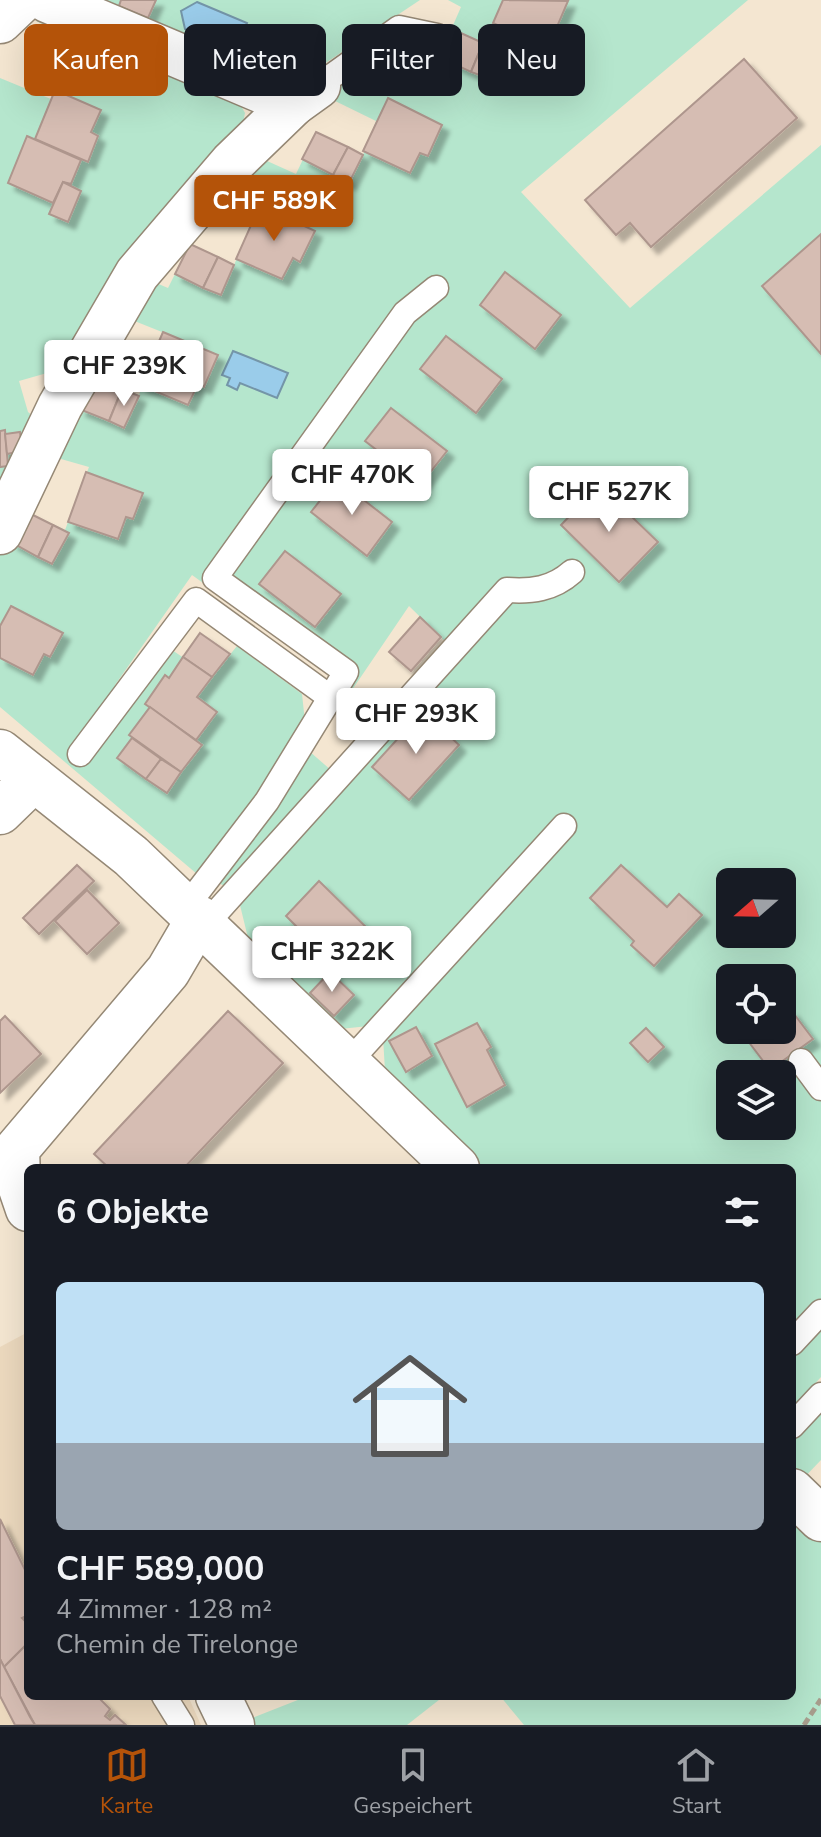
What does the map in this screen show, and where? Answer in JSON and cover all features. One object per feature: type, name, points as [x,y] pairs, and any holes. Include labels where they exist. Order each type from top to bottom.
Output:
[{"type":"street","points":[[0,21],[22,0]]},
{"type":"street","points":[[47,0],[136,41],[184,56]]},
{"type":"street","points":[[0,532],[60,406],[137,274],[232,163],[305,96]]},
{"type":"street","points":[[0,752],[131,856],[453,1164]]},
{"type":"street","points":[[0,812],[34,779]]},
{"type":"street","points":[[24,1197],[18,1180],[17,1149],[168,971],[197,917]]},
{"type":"street","points":[[796,1495],[821,1519]]},
{"type":"lane","points":[[197,917],[346,672],[215,578],[405,313],[436,288]]},
{"type":"lane","points":[[197,917],[507,590],[529,591],[550,586],[572,572]]},
{"type":"lane","points":[[80,754],[196,600],[331,698]]},
{"type":"lane","points":[[348,1063],[564,826]]},
{"type":"lane","points":[[801,1061],[821,1088]]},
{"type":"lane","points":[[796,1339],[821,1312]]},
{"type":"lane","points":[[796,1422],[821,1395]]},
{"type":"lane","points":[[166,1700],[182,1725]]},
{"type":"path","points":[[804,1725],[821,1699]]},
{"type":"shaded area","points":[[24,1334],[24,1700],[190,1700],[201,1725],[0,1725],[0,1347]]},
{"type":"green space","points":[[85,0],[420,0],[384,24],[342,24],[342,52],[326,63],[326,24],[184,24],[184,38],[168,32],[168,24],[147,24]]},
{"type":"green space","points":[[448,0],[748,0],[521,192],[630,308],[821,145],[821,1377],[796,1405],[796,1164],[467,1164],[386,1088],[383,1037],[369,1026],[330,1030],[248,938],[239,901],[459,655],[409,606],[352,690],[192,575],[115,685],[135,698],[172,650],[212,677],[237,646],[302,694],[305,722],[265,786],[197,874],[0,707],[0,546],[25,511],[65,530],[89,467],[54,457],[92,376],[139,395],[162,332],[122,316],[149,280],[168,288],[190,244],[234,265],[260,206],[244,198],[236,180],[256,156],[296,174],[316,132],[363,155],[376,121],[331,99],[329,92],[342,83],[342,96],[462,96],[462,24],[454,24],[461,7]]},
{"type":"green space","points":[[59,19],[71,24],[42,24],[36,21]]},
{"type":"green space","points":[[168,66],[184,73],[184,96],[236,96],[245,113],[241,132],[61,369],[19,381],[28,412],[42,424],[0,508],[0,78],[24,88],[24,96],[51,99],[52,96],[168,96]]},
{"type":"green space","points":[[309,751],[332,771],[225,886],[218,883]]},
{"type":"green space","points":[[821,1406],[821,1460],[798,1484],[796,1482],[796,1434]]},
{"type":"green space","points":[[796,1509],[821,1533],[821,1725],[524,1725],[503,1700],[796,1700]]},
{"type":"green space","points":[[298,1700],[439,1700],[407,1725],[249,1725],[247,1720]]},
{"type":"water","points":[[197,2],[247,23],[184,24],[181,11]]},
{"type":"water","points":[[233,351],[288,373],[277,398],[240,383],[237,390],[227,385],[230,378],[222,375]]},
{"type":"building","points":[[121,0],[156,0],[148,18],[119,6]]},
{"type":"building","points":[[503,0],[568,1],[558,24],[493,23]]},
{"type":"building","points":[[462,34],[478,41],[478,55],[471,72],[462,68]]},
{"type":"building","points":[[478,55],[478,74],[471,72]]},
{"type":"building","points":[[744,59],[797,118],[651,247],[630,223],[616,235],[585,200]]},
{"type":"building","points":[[53,96],[69,96],[101,110],[91,132],[98,136],[88,162],[35,139]]},
{"type":"building","points":[[388,98],[442,125],[428,156],[420,153],[410,173],[363,151]]},
{"type":"building","points":[[316,132],[348,147],[333,175],[302,159]]},
{"type":"building","points":[[27,136],[81,160],[71,184],[63,182],[53,203],[8,183]]},
{"type":"building","points":[[348,147],[363,155],[349,183],[333,175]]},
{"type":"building","points":[[63,182],[81,191],[68,222],[49,214]]},
{"type":"building","points":[[260,205],[315,231],[300,262],[293,258],[282,279],[236,259]]},
{"type":"building","points":[[821,234],[821,354],[762,286]]},
{"type":"building","points":[[190,244],[218,257],[203,288],[175,274]]},
{"type":"building","points":[[218,257],[234,265],[221,295],[203,288]]},
{"type":"building","points":[[505,272],[561,315],[535,349],[480,305]]},
{"type":"building","points":[[163,332],[218,355],[204,387],[198,384],[188,405],[140,385]]},
{"type":"building","points":[[446,336],[502,379],[476,413],[420,369]]},
{"type":"building","points":[[92,376],[122,389],[109,421],[79,409]]},
{"type":"building","points":[[122,389],[139,396],[124,428],[109,421]]},
{"type":"building","points":[[391,408],[447,451],[421,484],[365,441]]},
{"type":"building","points":[[5,430],[8,466],[0,467],[0,431]]},
{"type":"building","points":[[20,432],[22,451],[7,454],[5,434]]},
{"type":"building","points":[[86,472],[143,493],[133,519],[126,517],[118,539],[68,522]]},
{"type":"building","points":[[337,479],[392,522],[367,556],[311,512]]},
{"type":"building","points":[[599,485],[658,542],[619,582],[561,525]]},
{"type":"building","points":[[25,511],[53,525],[38,557],[11,542]]},
{"type":"building","points":[[53,525],[69,533],[52,564],[38,557]]},
{"type":"building","points":[[285,551],[341,594],[315,627],[259,584]]},
{"type":"building","points":[[11,606],[63,633],[50,657],[44,654],[33,675],[0,658],[0,626]]},
{"type":"building","points":[[420,617],[441,637],[411,671],[389,652]]},
{"type":"building","points":[[200,633],[230,654],[212,677],[183,657]]},
{"type":"building","points":[[183,657],[212,677],[197,697],[217,712],[196,740],[145,704],[165,675],[169,678]]},
{"type":"building","points":[[150,707],[202,745],[181,772],[129,735]]},
{"type":"building","points":[[423,711],[459,745],[409,800],[372,767]]},
{"type":"building","points":[[132,738],[161,759],[146,779],[117,758]]},
{"type":"building","points":[[161,759],[181,772],[167,793],[146,779]]},
{"type":"building","points":[[77,865],[94,881],[39,934],[23,918]]},
{"type":"building","points":[[621,865],[667,907],[679,894],[702,915],[654,966],[631,945],[634,941],[590,898]]},
{"type":"building","points":[[319,881],[371,932],[336,966],[286,916]]},
{"type":"building","points":[[87,890],[119,923],[87,954],[55,921]]},
{"type":"building","points":[[330,972],[354,995],[334,1016],[310,993]]},
{"type":"building","points":[[228,1011],[283,1063],[188,1164],[105,1164],[94,1154]]},
{"type":"building","points":[[5,1016],[41,1054],[0,1093],[0,1021]]},
{"type":"building","points":[[796,1017],[813,1039],[784,1060],[762,1060],[750,1044],[796,1044]]},
{"type":"building","points":[[477,1023],[491,1047],[487,1050],[505,1085],[467,1107],[435,1044]]},
{"type":"building","points":[[416,1027],[432,1056],[406,1072],[389,1041]]},
{"type":"building","points":[[646,1028],[664,1047],[648,1062],[630,1043]]},
{"type":"building","points":[[0,1519],[24,1568],[24,1647],[4,1667],[0,1659]]},
{"type":"building","points":[[24,1647],[24,1700],[101,1700],[110,1709],[105,1716],[110,1720],[115,1715],[126,1725],[35,1725],[4,1667]]},
{"type":"building","points":[[0,1659],[35,1725],[15,1725],[0,1696]]}]
